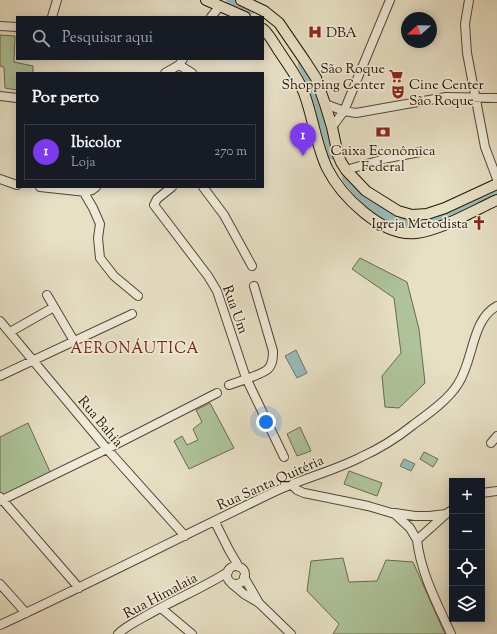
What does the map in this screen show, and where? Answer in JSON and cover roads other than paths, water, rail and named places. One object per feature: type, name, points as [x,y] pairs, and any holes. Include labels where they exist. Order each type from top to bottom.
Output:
[{"type":"main road","points":[[206,0],[243,16]]},
{"type":"main road","points":[[241,0],[264,11],[279,22],[316,78],[332,127],[338,155],[346,170],[366,191],[398,211],[412,215],[427,214],[445,208],[497,184]]},
{"type":"main road","points":[[264,30],[297,77],[304,93],[327,168],[343,193],[360,210],[382,225],[403,233],[418,233],[440,226],[497,200]]},
{"type":"street","points":[[52,16],[57,0]]},
{"type":"street","points":[[332,127],[344,111],[390,0]]},
{"type":"street","points":[[469,0],[465,24],[467,53],[485,147],[497,179]]},
{"type":"street","points":[[212,16],[220,6]]},
{"type":"street","points":[[0,26],[16,27]]},
{"type":"street","points":[[166,72],[181,62],[191,72]]},
{"type":"street","points":[[0,96],[16,98]]},
{"type":"street","points":[[325,104],[344,111],[356,113],[446,97],[497,98]]},
{"type":"street","points":[[346,170],[388,158],[420,152]]},
{"type":"street","points":[[0,179],[16,185]]},
{"type":"street","points":[[51,188],[83,191],[94,189]]},
{"type":"street","name":"Rua Um","points":[[171,188],[157,199],[154,205],[208,276],[217,292],[246,378],[284,457]]},
{"type":"street","points":[[204,188],[224,215],[252,266]]},
{"type":"street","points":[[83,191],[100,224],[98,238],[100,258],[114,276],[138,296]]},
{"type":"street","points":[[230,386],[266,370],[271,364],[273,358],[274,351],[254,286]]},
{"type":"street","points":[[47,295],[74,341]]},
{"type":"street","name":"Rua Santa Quitéria","points":[[0,625],[291,484],[360,458],[376,450],[413,426],[451,394],[459,383],[465,370],[481,321],[490,310],[497,306]]},
{"type":"street","points":[[10,332],[54,308]]},
{"type":"street","points":[[0,376],[132,314]]},
{"type":"street","name":"Rua Bahia","points":[[0,321],[107,449],[185,536]]},
{"type":"street","points":[[79,588],[1,499],[107,449],[217,393]]},
{"type":"street","points":[[490,443],[497,436]]},
{"type":"street","points":[[291,484],[296,490],[304,493],[368,506],[392,513],[429,516],[449,512]]},
{"type":"street","points":[[485,493],[497,491]]},
{"type":"street","points":[[417,540],[449,512]]},
{"type":"street","points":[[392,513],[410,528],[417,540],[424,574],[451,634]]},
{"type":"street","points":[[215,522],[229,550],[232,574],[244,594],[258,603],[291,634]]},
{"type":"street","points":[[232,574],[243,570],[244,577],[258,603]]},
{"type":"street","points":[[232,574],[241,582],[244,577]]},
{"type":"street","name":"Rua Himalaia","points":[[118,634],[161,608],[215,580],[232,574]]},
{"type":"street","points":[[0,584],[26,613]]},
{"type":"street","points":[[161,608],[192,634]]},
{"type":"water","points":[[296,350],[307,373],[297,378],[285,356]]},
{"type":"water","points":[[404,459],[415,464],[411,471],[400,466]]},
{"type":"waterway","points":[[232,0],[251,8]]},
{"type":"waterway","points":[[304,65],[318,97],[334,154]]},
{"type":"waterway","points":[[348,178],[370,203],[386,214],[402,220],[418,221],[448,215],[495,193]]},
{"type":"place","name":"DBA","points":[[315,32]]},
{"type":"place","name":"São Roque Shopping Center","points":[[396,76]]},
{"type":"place","name":"Cine Center São Roque","points":[[398,92]]},
{"type":"place","name":"Caixa Econômica Federal","points":[[383,132]]},
{"type":"place","name":"Ibicolor","points":[[303,156]]},
{"type":"place","name":"Igreja Metodista","points":[[479,223]]},
{"type":"district","name":"AERONÁUTICA","points":[[135,348]]}]
